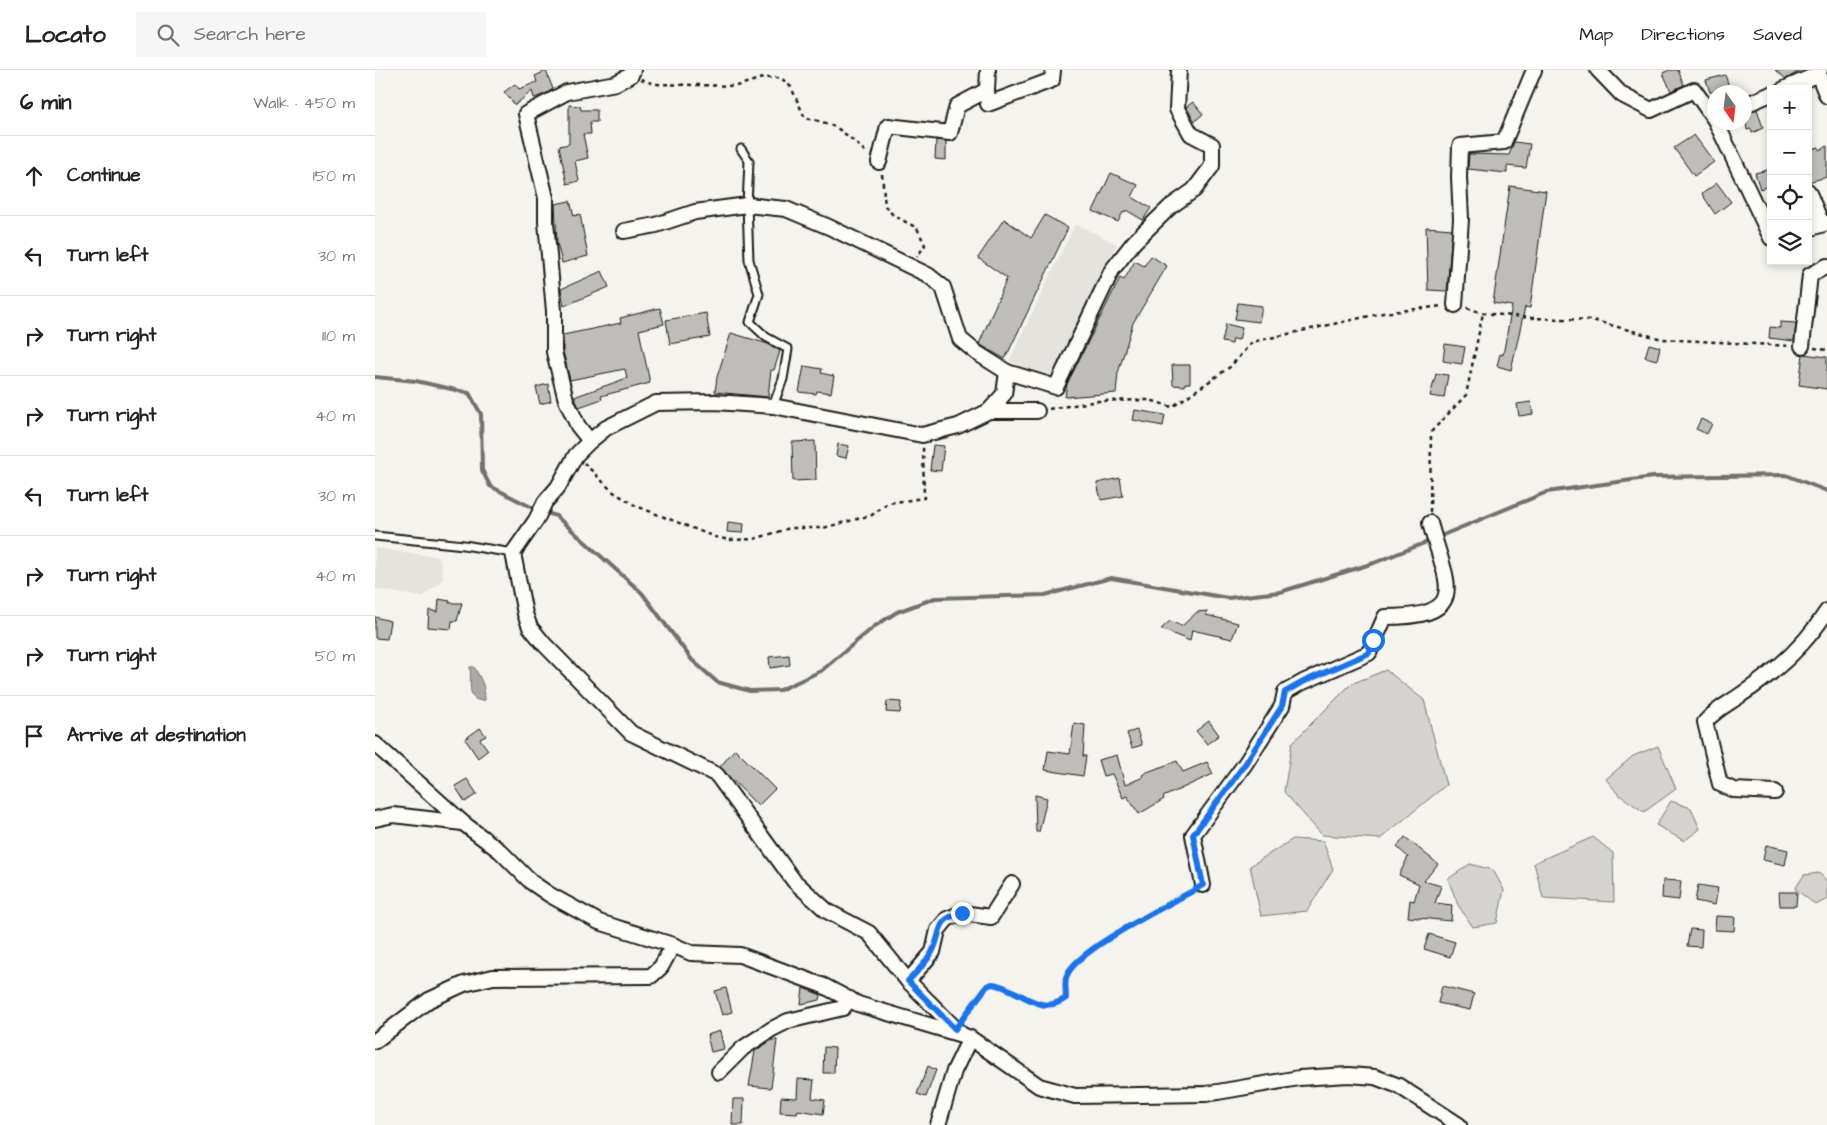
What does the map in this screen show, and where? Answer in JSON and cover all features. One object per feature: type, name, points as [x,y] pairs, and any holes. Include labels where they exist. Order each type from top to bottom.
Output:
[{"type":"street","points":[[988,70],[988,104],[1052,80],[1053,70]]},
{"type":"street","points":[[624,231],[656,225],[695,212],[747,205],[787,209],[829,227],[928,275],[943,288],[960,339],[977,353],[1007,372],[1056,387],[1112,270],[1134,242],[1170,207],[1195,190],[1212,166],[1212,145],[1191,134],[1177,109],[1179,70]]},
{"type":"street","points":[[1455,305],[1461,219],[1460,146],[1504,142],[1534,70]]},
{"type":"street","points":[[1598,70],[1622,95],[1651,110],[1694,90],[1707,109]]},
{"type":"street","points":[[590,441],[578,426],[560,383],[554,352],[554,311],[546,222],[546,198],[526,114],[567,92],[617,82],[632,72]]},
{"type":"street","points":[[1791,85],[1819,72],[1827,96]]},
{"type":"street","points":[[879,162],[888,126],[950,133],[957,106],[987,90]]},
{"type":"street","points":[[1752,103],[1767,98]]},
{"type":"street","points":[[1720,130],[1767,230]]},
{"type":"street","points":[[1812,199],[1825,223],[1812,227]]},
{"type":"street","points":[[1802,346],[1810,275],[1827,266]]},
{"type":"street","points":[[1007,372],[1004,394],[989,411],[958,426],[922,435],[773,406],[715,402],[656,403],[606,428],[576,455],[558,487],[545,502],[536,520],[513,553],[525,614],[530,627],[544,644],[631,733],[717,774],[794,881],[827,912],[869,933],[908,981],[962,1034],[1039,1086],[1075,1096],[1206,1094],[1299,1078],[1349,1075],[1375,1077],[1399,1086],[1459,1125]]},
{"type":"street","points":[[989,411],[1037,411]]},
{"type":"street","points":[[1203,885],[1193,835],[1245,764],[1282,706],[1285,692],[1369,653],[1380,624],[1385,617],[1427,613],[1442,605],[1448,591],[1447,576],[1439,556],[1430,523]]},
{"type":"street","points":[[1775,792],[1734,790],[1721,784],[1705,722],[1715,710],[1742,694],[1787,658],[1814,631],[1827,610]]},
{"type":"street","points":[[375,744],[463,823],[500,851],[531,882],[550,896],[599,922],[673,944],[691,952],[740,955],[823,986],[858,1004],[962,1034]]},
{"type":"street","points":[[375,820],[393,815],[463,823]]},
{"type":"street","points":[[908,981],[933,952],[942,924],[954,915],[962,913],[991,917],[1012,884]]},
{"type":"street","points":[[375,1041],[429,1000],[464,984],[493,977],[651,976],[661,967],[673,944]]},
{"type":"street","points":[[719,1072],[743,1048],[772,1029],[788,1021],[843,1008],[850,999]]},
{"type":"street","points":[[938,1125],[955,1072],[962,1034]]},
{"type":"lane","points":[[741,148],[749,161],[747,205],[749,260],[759,294],[750,322],[766,336],[788,349],[783,379],[773,406]]},
{"type":"lane","points":[[375,536],[464,545],[513,553]]},
{"type":"path","points":[[632,72],[654,84],[691,86],[736,86],[763,78],[781,78],[791,86],[805,118],[827,122],[844,132],[879,162],[885,206],[893,215],[917,228],[925,245],[911,267]]},
{"type":"path","points":[[1037,411],[1098,401],[1151,400],[1172,407],[1230,367],[1252,342],[1383,313],[1455,305],[1483,312],[1592,320],[1662,339],[1802,346],[1827,350]]},
{"type":"path","points":[[1430,523],[1431,432],[1466,395],[1483,312]]},
{"type":"path","points":[[576,455],[612,490],[636,506],[715,537],[730,540],[746,539],[790,528],[823,528],[872,515],[888,503],[924,498],[922,435]]},
{"type":"path","points":[[962,1034],[987,986],[992,984],[1044,1006],[1056,1005],[1066,998],[1067,976],[1079,958],[1144,917],[1203,885]]},
{"type":"shaded area","points":[[1075,224],[1117,244],[1051,381],[1009,361]]},
{"type":"shaded area","points":[[375,548],[439,557],[444,579],[422,597],[375,589]]},
{"type":"shaded area","points":[[470,667],[474,667],[481,679],[485,700],[479,700],[472,695]]},
{"type":"shaded area","points":[[1386,670],[1424,700],[1446,785],[1380,839],[1322,835],[1284,792],[1292,743],[1351,684]]},
{"type":"shaded area","points":[[1658,746],[1676,789],[1644,812],[1618,794],[1606,779],[1633,756]]},
{"type":"shaded area","points":[[1671,801],[1691,808],[1700,829],[1684,841],[1656,825]]},
{"type":"shaded area","points":[[1593,837],[1613,853],[1614,902],[1543,898],[1534,863]]},
{"type":"shaded area","points":[[1293,839],[1323,841],[1333,869],[1307,911],[1261,916],[1250,866]]},
{"type":"shaded area","points":[[1470,864],[1493,870],[1504,890],[1497,923],[1473,927],[1458,905],[1448,879]]},
{"type":"shaded area","points":[[1819,873],[1827,881],[1827,899],[1816,905],[1795,889],[1804,875]]},
{"type":"building","points":[[1669,70],[1678,70],[1684,85],[1671,91],[1663,73]]},
{"type":"building","points":[[1775,70],[1801,70],[1786,79]]},
{"type":"building","points":[[546,71],[553,89],[545,94],[534,98],[532,91],[515,105],[504,92],[515,84],[519,89],[537,82],[535,76]]},
{"type":"building","points":[[1725,75],[1729,85],[1708,85],[1706,80]]},
{"type":"building","points":[[1193,102],[1203,114],[1195,121],[1186,107]]},
{"type":"building","points":[[569,105],[580,106],[581,110],[597,110],[597,122],[590,122],[591,134],[583,134],[588,158],[575,161],[579,181],[567,184],[559,146],[569,144]]},
{"type":"building","points":[[1757,109],[1763,128],[1752,133],[1751,130],[1752,111]]},
{"type":"building","points":[[1694,135],[1714,162],[1694,176],[1674,148]]},
{"type":"building","points":[[936,140],[946,141],[946,160],[935,159]]},
{"type":"building","points":[[1514,142],[1530,144],[1526,168],[1507,166],[1507,173],[1468,169],[1469,154],[1509,155]]},
{"type":"building","points":[[1827,146],[1827,177],[1812,181],[1812,149],[1819,147],[1819,150]]},
{"type":"building","points":[[1767,170],[1767,186],[1760,189],[1755,173]]},
{"type":"building","points":[[1111,173],[1138,185],[1132,197],[1151,208],[1143,220],[1126,210],[1118,222],[1093,211]]},
{"type":"building","points":[[1717,183],[1731,202],[1715,214],[1702,194]]},
{"type":"building","points":[[1510,186],[1546,191],[1530,308],[1525,307],[1511,370],[1497,366],[1500,354],[1503,355],[1512,306],[1493,303]]},
{"type":"building","points":[[570,201],[574,216],[580,214],[588,256],[562,263],[557,243],[555,204]]},
{"type":"building","points":[[1045,215],[1068,228],[1005,359],[979,344],[1007,278],[978,258],[1004,219],[1031,238]]},
{"type":"building","points":[[1426,227],[1452,229],[1447,291],[1428,290]]},
{"type":"building","points":[[1151,256],[1167,266],[1133,323],[1118,373],[1116,393],[1065,397],[1067,384],[1120,278],[1124,280],[1135,261],[1144,266]]},
{"type":"building","points":[[602,271],[609,287],[564,306],[561,289]]},
{"type":"building","points":[[1238,303],[1262,306],[1259,322],[1235,319]]},
{"type":"building","points":[[660,308],[664,324],[639,330],[650,383],[601,396],[602,399],[579,407],[574,397],[627,378],[625,369],[570,380],[563,351],[563,335],[621,323],[620,318]]},
{"type":"building","points":[[706,313],[710,337],[670,344],[666,320]]},
{"type":"building","points":[[1780,322],[1796,323],[1794,341],[1769,338],[1770,327],[1780,328]]},
{"type":"building","points":[[1226,324],[1242,328],[1239,340],[1233,339],[1232,344],[1222,342]]},
{"type":"building","points":[[731,333],[768,344],[780,351],[774,370],[771,370],[768,397],[715,392],[717,377]]},
{"type":"building","points":[[1445,344],[1465,347],[1462,364],[1443,361]]},
{"type":"building","points":[[1649,344],[1660,347],[1657,360],[1645,357]]},
{"type":"building","points":[[1803,354],[1827,357],[1827,389],[1799,385]]},
{"type":"building","points":[[1172,365],[1190,365],[1190,383],[1185,383],[1185,386],[1173,385]]},
{"type":"building","points":[[804,366],[822,369],[821,373],[834,376],[831,393],[817,391],[816,394],[799,392]]},
{"type":"building","points":[[1436,374],[1448,375],[1444,398],[1430,396]]},
{"type":"building","points":[[548,384],[551,401],[540,404],[536,387]]},
{"type":"building","points":[[1531,402],[1533,414],[1519,416],[1517,404]]},
{"type":"building","points":[[1135,410],[1165,415],[1163,426],[1133,420]]},
{"type":"building","points":[[1701,419],[1712,424],[1707,434],[1696,429]]},
{"type":"building","points":[[815,441],[816,480],[793,481],[792,442]]},
{"type":"building","points":[[838,444],[849,446],[846,458],[836,456]]},
{"type":"building","points":[[933,445],[944,446],[941,471],[930,470]]},
{"type":"building","points":[[1120,478],[1123,496],[1101,500],[1097,483]]},
{"type":"building","points":[[728,522],[744,524],[743,533],[727,532]]},
{"type":"building","points":[[439,599],[450,601],[449,603],[462,603],[457,621],[452,621],[451,629],[428,627],[429,610],[438,612]]},
{"type":"building","points":[[1207,611],[1206,615],[1238,623],[1232,639],[1192,630],[1190,641],[1161,629],[1170,621],[1182,626],[1197,612]]},
{"type":"building","points":[[375,617],[390,621],[387,639],[375,638]]},
{"type":"building","points":[[789,655],[790,665],[770,668],[769,657]]},
{"type":"building","points":[[887,701],[901,702],[900,713],[886,712]]},
{"type":"building","points":[[1209,721],[1219,735],[1207,744],[1196,731]]},
{"type":"building","points":[[1074,723],[1085,725],[1083,756],[1086,756],[1083,776],[1045,770],[1048,751],[1070,754]]},
{"type":"building","points":[[480,728],[486,736],[480,739],[488,750],[478,758],[465,739]]},
{"type":"building","points":[[1137,730],[1142,745],[1132,748],[1127,733]]},
{"type":"building","points":[[735,749],[775,789],[758,806],[720,767]]},
{"type":"building","points":[[1117,755],[1125,785],[1143,777],[1142,775],[1147,772],[1177,761],[1183,772],[1207,762],[1213,774],[1163,797],[1164,799],[1139,814],[1127,796],[1123,798],[1112,774],[1103,776],[1098,760]]},
{"type":"building","points":[[467,779],[477,794],[465,802],[455,786]]},
{"type":"building","points":[[1035,795],[1047,798],[1039,832],[1036,832]]},
{"type":"building","points":[[1405,837],[1438,864],[1424,881],[1441,886],[1435,903],[1452,905],[1451,921],[1408,917],[1410,900],[1414,901],[1419,884],[1399,875],[1408,857],[1397,847]]},
{"type":"building","points":[[1766,845],[1788,850],[1785,865],[1763,860]]},
{"type":"building","points":[[1663,880],[1681,881],[1679,900],[1662,898]]},
{"type":"building","points":[[1698,885],[1718,888],[1715,905],[1695,901]]},
{"type":"building","points":[[1779,892],[1797,892],[1796,906],[1780,906]]},
{"type":"building","points":[[1716,916],[1735,917],[1734,931],[1715,930]]},
{"type":"building","points":[[1690,929],[1702,930],[1701,947],[1687,946]]},
{"type":"building","points":[[1429,934],[1455,942],[1450,957],[1424,949]]},
{"type":"building","points":[[1442,986],[1474,994],[1470,1010],[1438,1003]]},
{"type":"building","points":[[726,988],[732,1012],[722,1015],[715,991]]},
{"type":"building","points":[[803,988],[821,995],[820,1000],[801,1004]]},
{"type":"building","points":[[720,1031],[724,1049],[711,1052],[707,1035]]},
{"type":"building","points":[[772,1040],[777,1040],[771,1088],[749,1086],[755,1051]]},
{"type":"building","points":[[824,1047],[835,1048],[834,1073],[823,1073]]},
{"type":"building","points":[[928,1066],[936,1070],[926,1097],[917,1094]]},
{"type":"building","points":[[798,1079],[814,1080],[812,1098],[825,1100],[823,1114],[798,1110],[797,1113],[780,1112],[781,1097],[797,1098]]},
{"type":"building","points":[[733,1099],[744,1099],[743,1125],[732,1125]]},
{"type":"waterway","points":[[375,377],[416,381],[469,393],[481,414],[482,470],[490,486],[535,509],[556,516],[642,593],[692,660],[717,682],[750,691],[780,690],[821,671],[875,626],[897,612],[935,598],[1045,595],[1111,578],[1228,598],[1280,592],[1374,563],[1432,540]]},
{"type":"waterway","points":[[1438,537],[1547,492],[1653,477],[1786,475],[1827,491]]},
{"type":"route","points":[[962,913],[954,915],[942,924],[933,952],[908,981],[955,1029],[987,986],[992,984],[997,984],[1044,1006],[1056,1005],[1066,998],[1067,976],[1079,958],[1144,917],[1203,885],[1193,835],[1245,764],[1282,706],[1285,692],[1369,653],[1373,640]]}]
